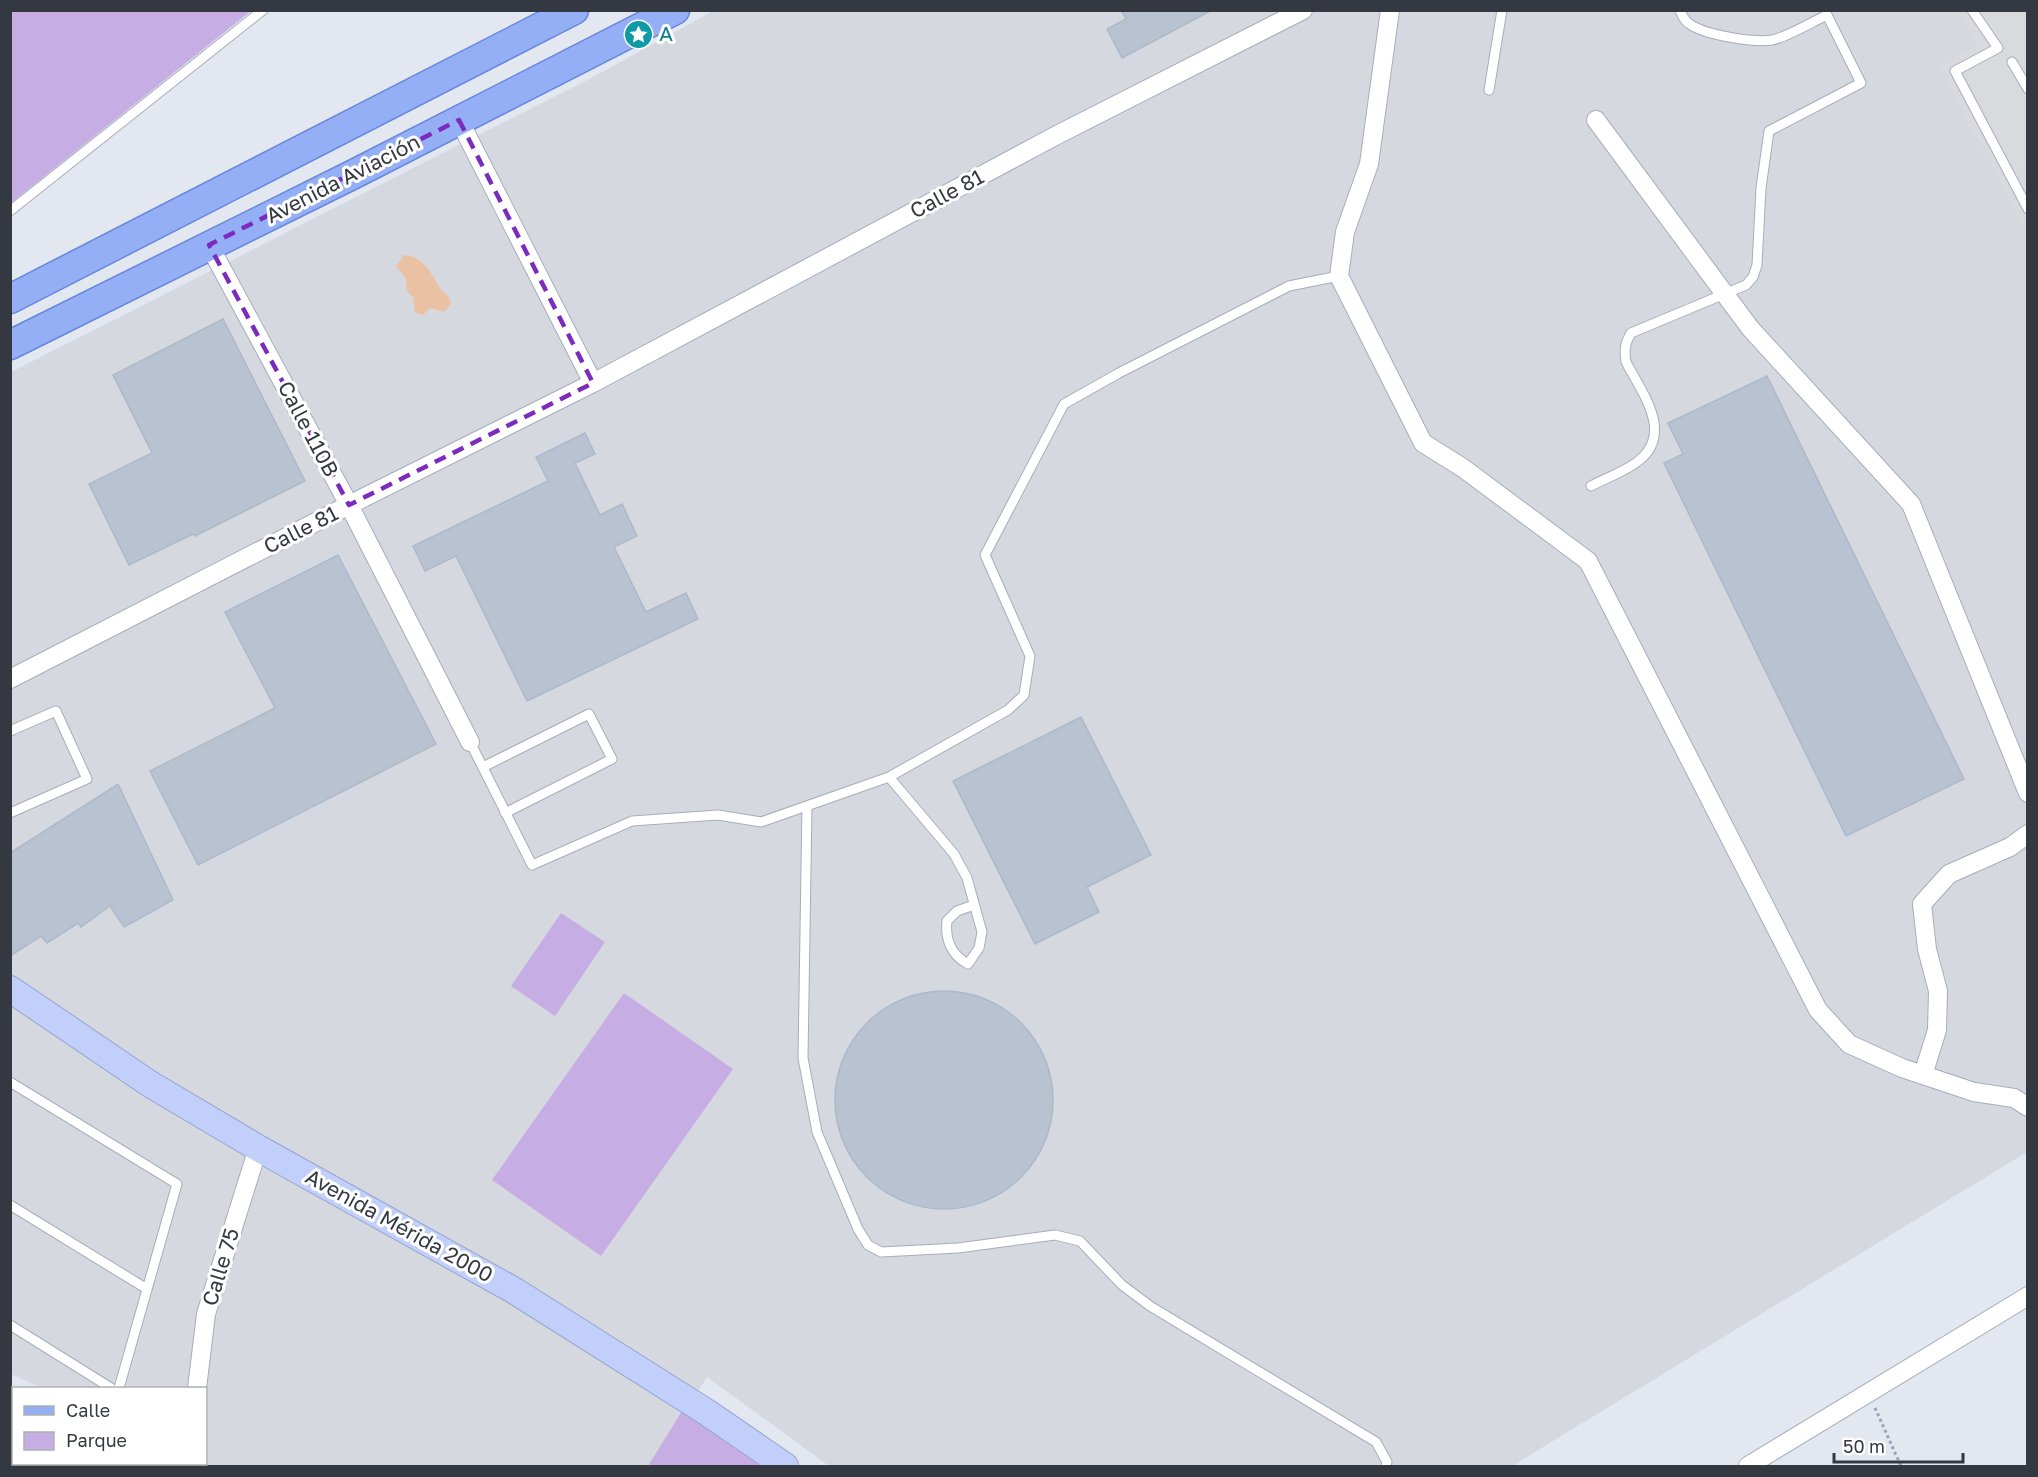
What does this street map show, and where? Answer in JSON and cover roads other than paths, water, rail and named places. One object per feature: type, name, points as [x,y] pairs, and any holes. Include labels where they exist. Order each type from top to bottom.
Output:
[{"type":"main road","points":[[10,299],[574,10]]},
{"type":"main road","name":"Avenida Aviación","points":[[10,345],[675,10]]},
{"type":"main road","name":"Avenida Mérida 2000","points":[[10,989],[150,1084],[258,1148],[515,1290],[708,1413],[785,1467]]},
{"type":"street","name":"Calle 81","points":[[10,679],[593,383],[1046,141],[1303,10]]},
{"type":"street","points":[[1390,10],[1369,164],[1345,232],[1339,276],[1423,443],[1463,468],[1588,561],[1818,1010],[1849,1044],[1902,1068],[1974,1092],[2014,1098],[2028,1107]]},
{"type":"street","points":[[459,120],[593,383]]},
{"type":"street","points":[[1596,120],[1750,328],[1911,504],[2028,793]]},
{"type":"street","name":"Calle 110B","points":[[209,245],[349,505],[470,742]]},
{"type":"street","points":[[1923,1075],[1937,1030],[1938,991],[1927,949],[1922,904],[1949,874],[2010,847],[2028,834]]},
{"type":"street","name":"Calle 75","points":[[197,1387],[206,1314],[258,1148]]},
{"type":"street","points":[[1748,1467],[2028,1296]]},
{"type":"lane","points":[[10,211],[263,10]]},
{"type":"lane","points":[[1489,90],[1502,10]]},
{"type":"lane","points":[[1591,486],[1636,463],[1648,452],[1653,442],[1656,430],[1654,417],[1626,362],[1624,352],[1631,333],[1746,285],[1753,277],[1757,265],[1761,188],[1769,131],[1861,83],[1827,15],[1773,40],[1757,40],[1714,34],[1700,29],[1689,24],[1680,10]]},
{"type":"lane","points":[[1972,10],[1998,48],[1955,71],[2028,209]]},
{"type":"lane","points":[[2012,63],[2028,89]]},
{"type":"lane","points":[[470,742],[532,866],[632,821],[718,815],[761,822],[889,777],[1008,710],[1024,695],[1030,656],[985,555],[1064,404],[1119,373],[1289,286],[1339,276]]},
{"type":"lane","points":[[10,731],[56,711],[87,779],[10,813]]},
{"type":"lane","points":[[483,767],[589,714],[612,759],[506,813]]},
{"type":"lane","points":[[889,777],[954,854],[966,878],[974,905],[982,932],[979,948],[968,964],[957,958],[950,945],[946,932],[946,921],[957,911],[974,905]]},
{"type":"lane","points":[[807,806],[803,1058],[817,1132],[858,1229],[868,1245],[881,1252],[958,1248],[1055,1235],[1080,1241],[1122,1286],[1150,1306],[1376,1442],[1387,1461],[1386,1467]]},
{"type":"lane","points":[[10,1082],[177,1184],[120,1387]]},
{"type":"lane","points":[[10,1205],[147,1289]]},
{"type":"lane","points":[[10,1325],[108,1387]]},
{"type":"place","name":"A","points":[[638,34]]}]
